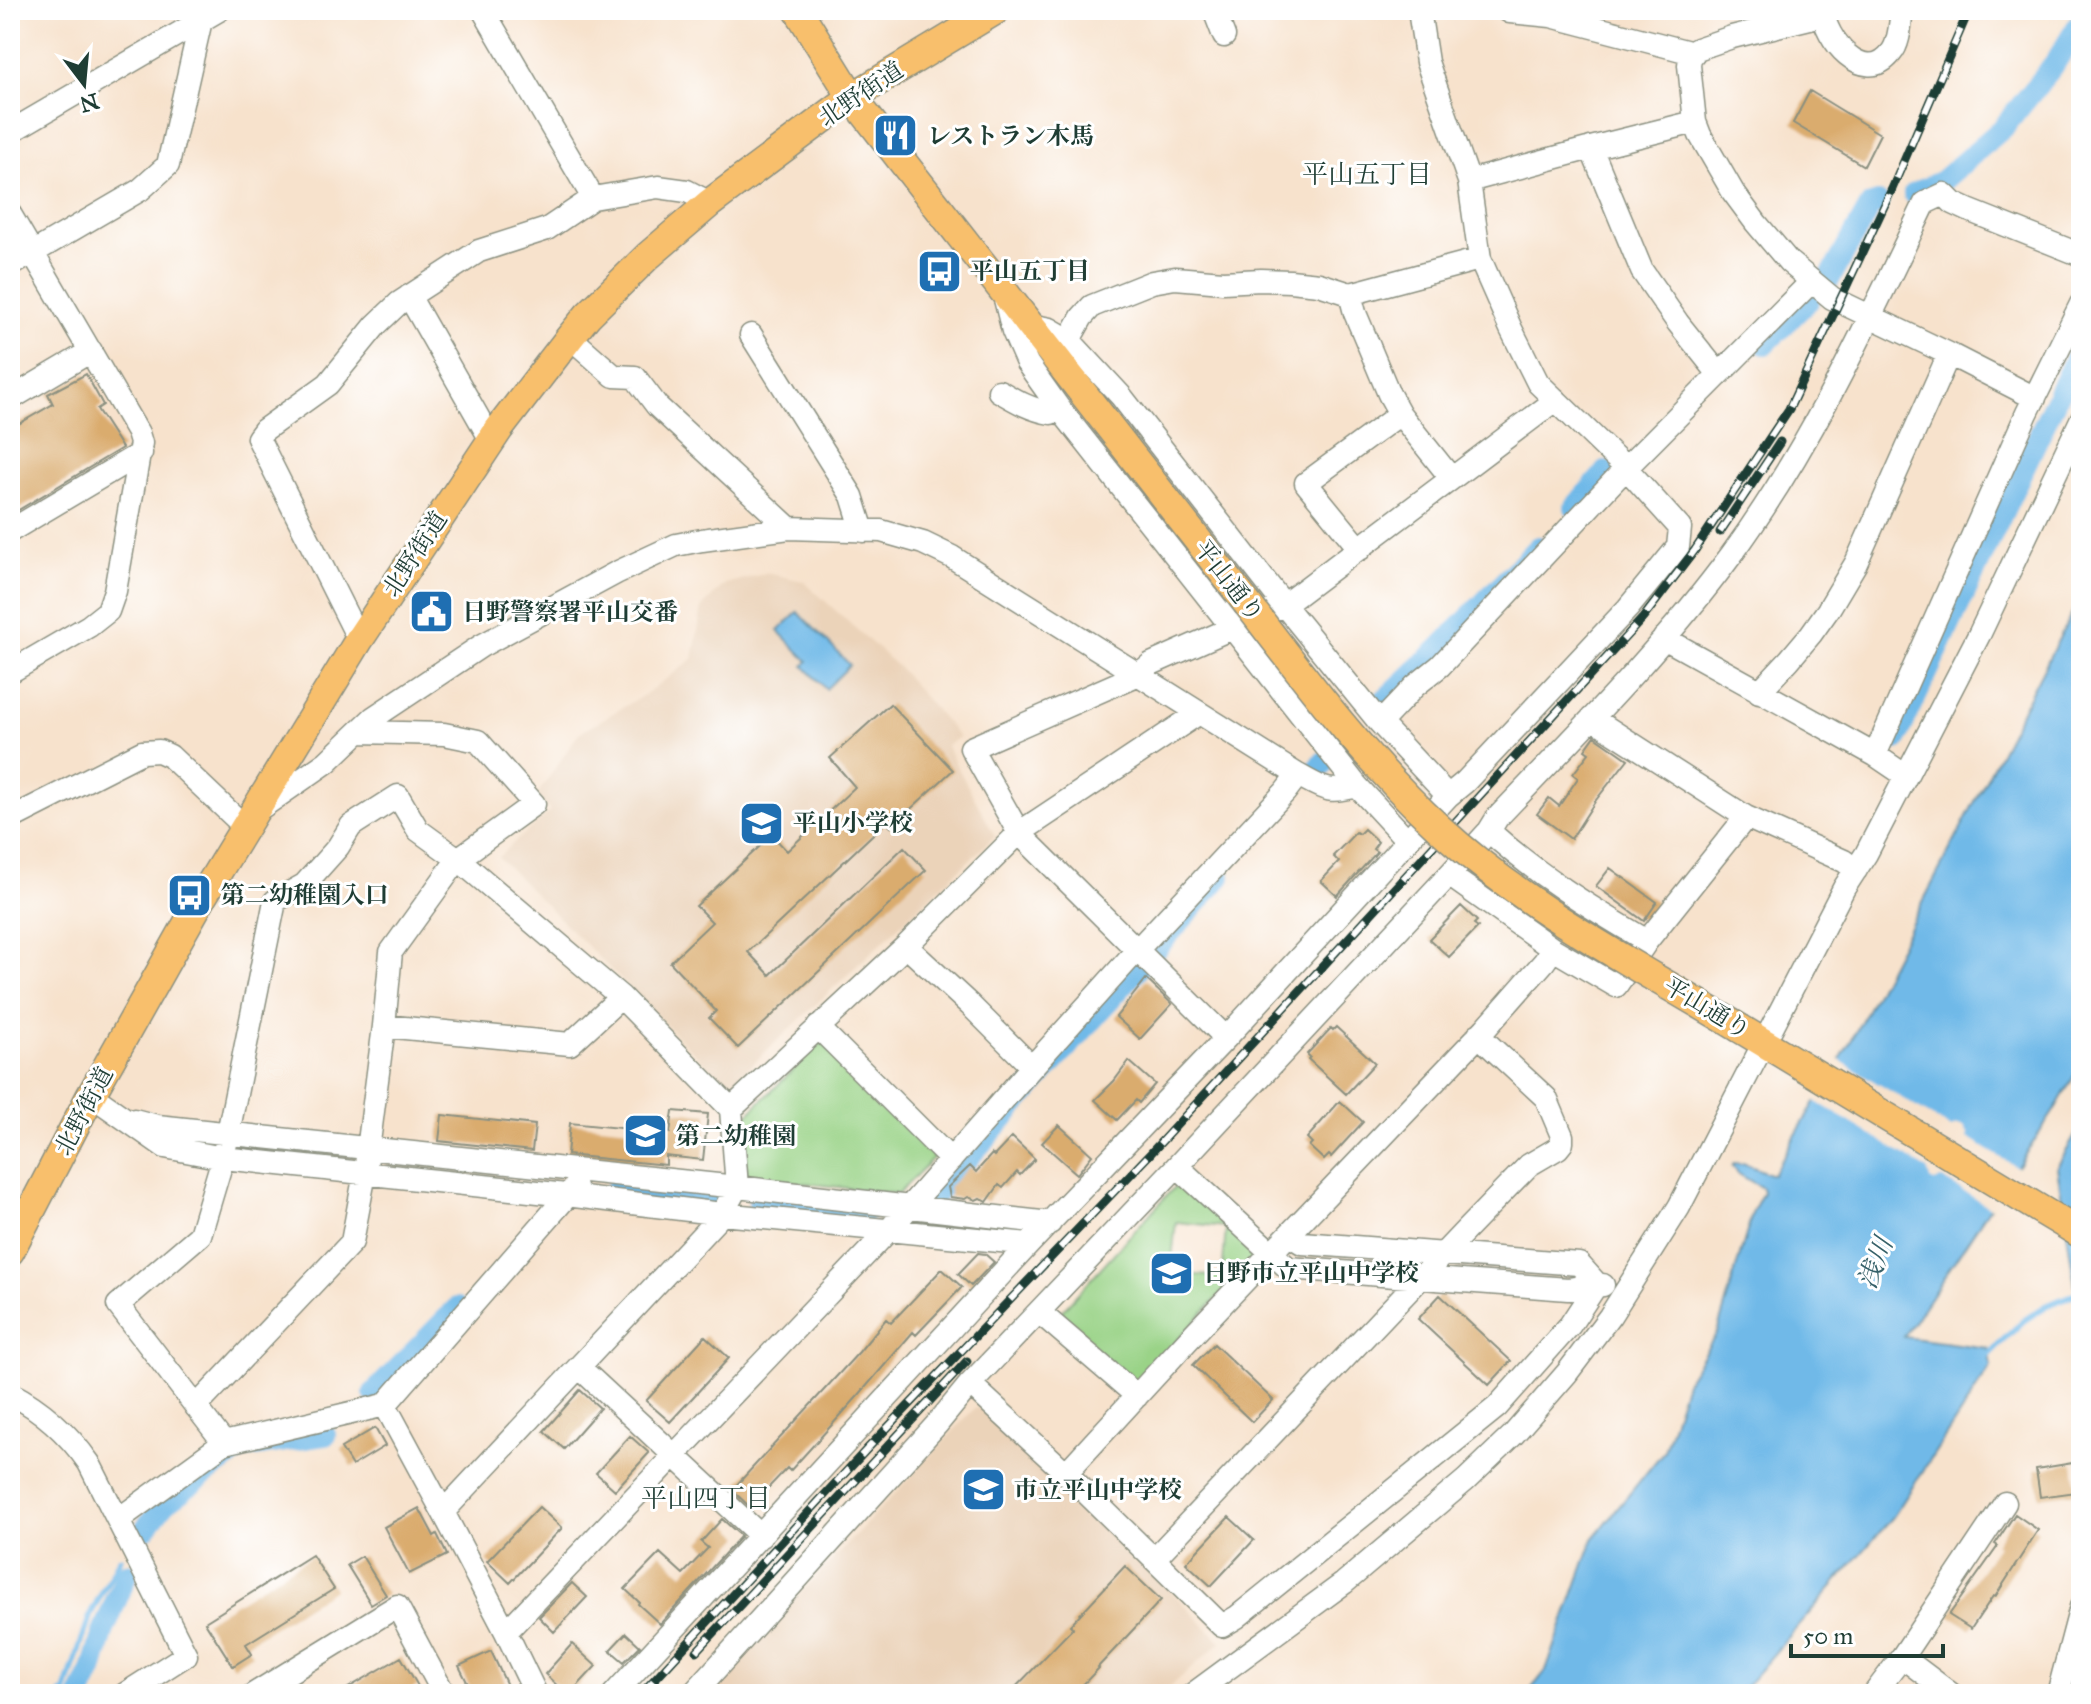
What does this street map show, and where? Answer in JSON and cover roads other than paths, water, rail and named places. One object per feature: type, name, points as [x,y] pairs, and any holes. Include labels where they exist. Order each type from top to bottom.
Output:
[{"type":"main road","name":"平山通り","points":[[798,10],[852,97],[1323,702],[1398,787],[1448,836],[1560,920],[2081,1234]]},
{"type":"main road","name":"北野街道","points":[[10,1251],[91,1095],[203,896],[359,640],[491,440],[570,337],[648,256],[710,203],[852,97],[996,10]]},
{"type":"street","points":[[483,10],[593,198]]},
{"type":"street","points":[[1214,10],[1224,36]]},
{"type":"street","points":[[614,1694],[1029,1244],[1628,608],[1678,547],[1680,528],[1626,468],[1538,383],[1511,329],[1480,259],[1469,181],[1427,62],[1419,10]]},
{"type":"street","points":[[1507,10],[1551,16],[1693,53]]},
{"type":"street","points":[[1902,10],[1900,30],[1892,52],[1880,62],[1865,66],[1852,60],[1839,45],[1826,28],[1822,12],[1703,47],[1693,53],[1689,65],[1695,122],[1733,192],[1781,252],[1811,282],[1832,298],[2035,398]]},
{"type":"street","points":[[10,132],[210,15]]},
{"type":"street","points":[[10,266],[140,190],[168,165],[210,15]]},
{"type":"street","points":[[1469,181],[1695,122]]},
{"type":"street","points":[[1591,148],[1642,271],[1718,373]]},
{"type":"street","points":[[359,640],[258,438],[264,430],[328,384],[376,325],[399,303],[479,251],[547,229],[593,198],[658,187],[687,191],[710,203]]},
{"type":"street","points":[[693,1694],[970,1384],[1449,875],[1497,818],[1664,638],[1731,555],[1832,394],[1925,203],[1944,194],[1953,203],[1968,210],[2081,255]]},
{"type":"street","points":[[10,214],[141,443],[115,591],[108,611],[89,626],[10,672]]},
{"type":"street","points":[[1069,340],[1092,306],[1152,282],[1175,278],[1223,282],[1290,281],[1319,284],[1350,294],[1480,259]]},
{"type":"street","points":[[1380,723],[1415,686],[1440,666],[1626,468],[1811,282]]},
{"type":"street","points":[[1003,291],[1013,331],[1027,363],[1059,408],[1357,786],[1407,840]]},
{"type":"street","points":[[1350,294],[1389,394],[1400,414],[1451,478]]},
{"type":"street","points":[[409,296],[491,440]]},
{"type":"street","points":[[1875,755],[2035,398],[2081,304]]},
{"type":"street","points":[[1030,325],[1050,329],[1069,340],[1121,396],[1380,723],[1448,796]]},
{"type":"street","points":[[751,335],[852,496],[863,531]]},
{"type":"street","points":[[570,337],[614,376],[635,377],[657,406],[789,528]]},
{"type":"street","points":[[10,399],[91,351]]},
{"type":"street","points":[[1759,692],[1811,634],[1849,575],[1949,354]]},
{"type":"street","points":[[999,391],[1040,412],[1051,413],[1059,408]]},
{"type":"street","points":[[1226,1038],[1019,833],[971,748],[1139,674],[1151,664],[1284,605],[1556,400]]},
{"type":"street","points":[[1360,549],[1306,483],[1400,414]]},
{"type":"street","points":[[1193,1694],[1344,1583],[1466,1480],[1541,1404],[1589,1344],[1679,1207],[1760,1040],[1866,854],[1980,633],[2081,420]]},
{"type":"street","points":[[10,531],[141,453]]},
{"type":"street","points":[[10,819],[142,752],[159,751],[170,756],[252,819],[327,762],[373,718],[481,646],[676,545],[789,528],[881,531],[923,543],[952,557],[1298,775],[1329,790],[1357,786]]},
{"type":"street","points":[[1664,638],[1875,755],[1906,776]]},
{"type":"street","points":[[731,1109],[906,946],[1019,833],[1199,713]]},
{"type":"street","points":[[1592,718],[1746,817],[1844,861],[1856,870]]},
{"type":"street","points":[[196,1407],[352,1242],[365,1173],[391,952],[458,859],[534,804],[478,741],[444,734],[359,732]]},
{"type":"street","points":[[506,1632],[889,1230],[1138,949],[1298,775]]},
{"type":"street","points":[[224,1443],[118,1305],[200,1235],[223,1158],[275,901],[304,885],[338,847],[351,826],[398,796],[418,830],[458,859],[621,997],[731,1109],[737,1187],[722,1214],[443,1512]]},
{"type":"street","points":[[1449,875],[1553,949],[1616,986],[1647,941],[1746,817]]},
{"type":"street","points":[[1489,831],[1545,877],[1647,941]]},
{"type":"street","points":[[906,946],[1032,1067]]},
{"type":"street","points":[[1066,1473],[1478,1035],[1553,949]]},
{"type":"street","points":[[384,1026],[570,1044],[621,997]]},
{"type":"street","points":[[818,1027],[951,1160]]},
{"type":"street","points":[[1154,1559],[1529,1165],[1562,1143],[1546,1098],[1478,1035]]},
{"type":"street","points":[[91,1095],[165,1147],[223,1158],[722,1214],[1029,1244]]},
{"type":"street","points":[[125,1118],[157,1126],[1050,1223]]},
{"type":"street","points":[[1177,1166],[1288,1268],[1568,1289],[1597,1284],[1628,1288]]},
{"type":"street","points":[[119,1519],[224,1443],[385,1405],[566,1195],[590,1173]]},
{"type":"street","points":[[1289,1235],[1302,1243],[1579,1264],[1597,1284]]},
{"type":"street","points":[[970,1384],[1222,1626],[1497,1407],[1570,1325],[1597,1284]]},
{"type":"street","points":[[1039,1312],[1137,1396]]},
{"type":"street","points":[[580,1368],[761,1536]]},
{"type":"street","points":[[10,1393],[54,1422],[74,1441],[99,1479],[186,1655],[125,1694]]},
{"type":"street","points":[[385,1405],[536,1694]]},
{"type":"street","points":[[1874,1694],[2005,1503]]},
{"type":"street","points":[[254,1694],[397,1606],[444,1694]]},
{"type":"street","points":[[2058,1694],[2081,1610]]},
{"type":"street","points":[[1902,1657],[1951,1694]]},
{"type":"water","name":"浅川","points":[[2081,596],[2081,1064],[2054,1111],[1904,1337],[1988,1348],[1991,1366],[1893,1517],[1739,1694],[1527,1694],[1546,1671],[1593,1539],[1664,1451],[1686,1382],[1717,1333],[1753,1211],[1763,1192],[1762,1188],[1737,1173],[1732,1167],[1734,1163],[1743,1163],[1773,1174],[1852,1039]]},
{"type":"water","points":[[798,612],[850,665],[826,689],[804,666],[808,661],[778,631]]},
{"type":"water","points":[[2081,1126],[2081,1325],[2057,1167]]},
{"type":"waterway","points":[[1914,194],[1942,181],[2003,128],[2053,66],[2081,21]]},
{"type":"waterway","points":[[1830,278],[1871,205],[1878,203]]},
{"type":"waterway","points":[[1765,344],[1809,300]]},
{"type":"waterway","points":[[1896,739],[2081,346]]},
{"type":"waterway","points":[[1575,507],[1606,472]]},
{"type":"waterway","points":[[1378,706],[1441,647],[1538,547]]},
{"type":"waterway","points":[[1314,774],[1324,762]]},
{"type":"waterway","points":[[935,1195],[1220,877]]},
{"type":"waterway","points":[[616,1189],[713,1199]]},
{"type":"waterway","points":[[759,1203],[863,1214]]},
{"type":"waterway","points":[[1984,1359],[2023,1321],[2046,1306],[2081,1291]]},
{"type":"waterway","points":[[374,1393],[457,1308]]},
{"type":"waterway","points":[[145,1529],[165,1503],[242,1448],[325,1435]]},
{"type":"waterway","points":[[61,1694],[65,1692],[91,1613],[120,1559]]},
{"type":"waterway","points":[[81,1694],[127,1574]]},
{"type":"waterway","points":[[2076,1694],[2081,1676]]},
{"type":"railway","points":[[641,1694],[868,1448],[1150,1154],[1643,618],[1695,550],[1789,409],[1892,189],[1969,10]]},
{"type":"railway","points":[[1720,532],[1780,442]]},
{"type":"railway","points":[[697,1651],[967,1361]]},
{"type":"place","name":"レストラン木馬","points":[[896,136]]},
{"type":"place","name":"平山五丁目","points":[[939,271]]},
{"type":"place","name":"日野警察署平山交番","points":[[431,612]]},
{"type":"place","name":"平山小学校","points":[[762,823]]},
{"type":"place","name":"第二幼稚園入口","points":[[190,895]]},
{"type":"place","name":"第二幼稚園","points":[[645,1136]]},
{"type":"place","name":"日野市立平山中学校","points":[[1172,1273]]},
{"type":"place","name":"市立平山中学校","points":[[983,1490]]},
{"type":"district","name":"平山五丁目","points":[[1367,174]]},
{"type":"district","name":"平山四丁目","points":[[706,1498]]}]
